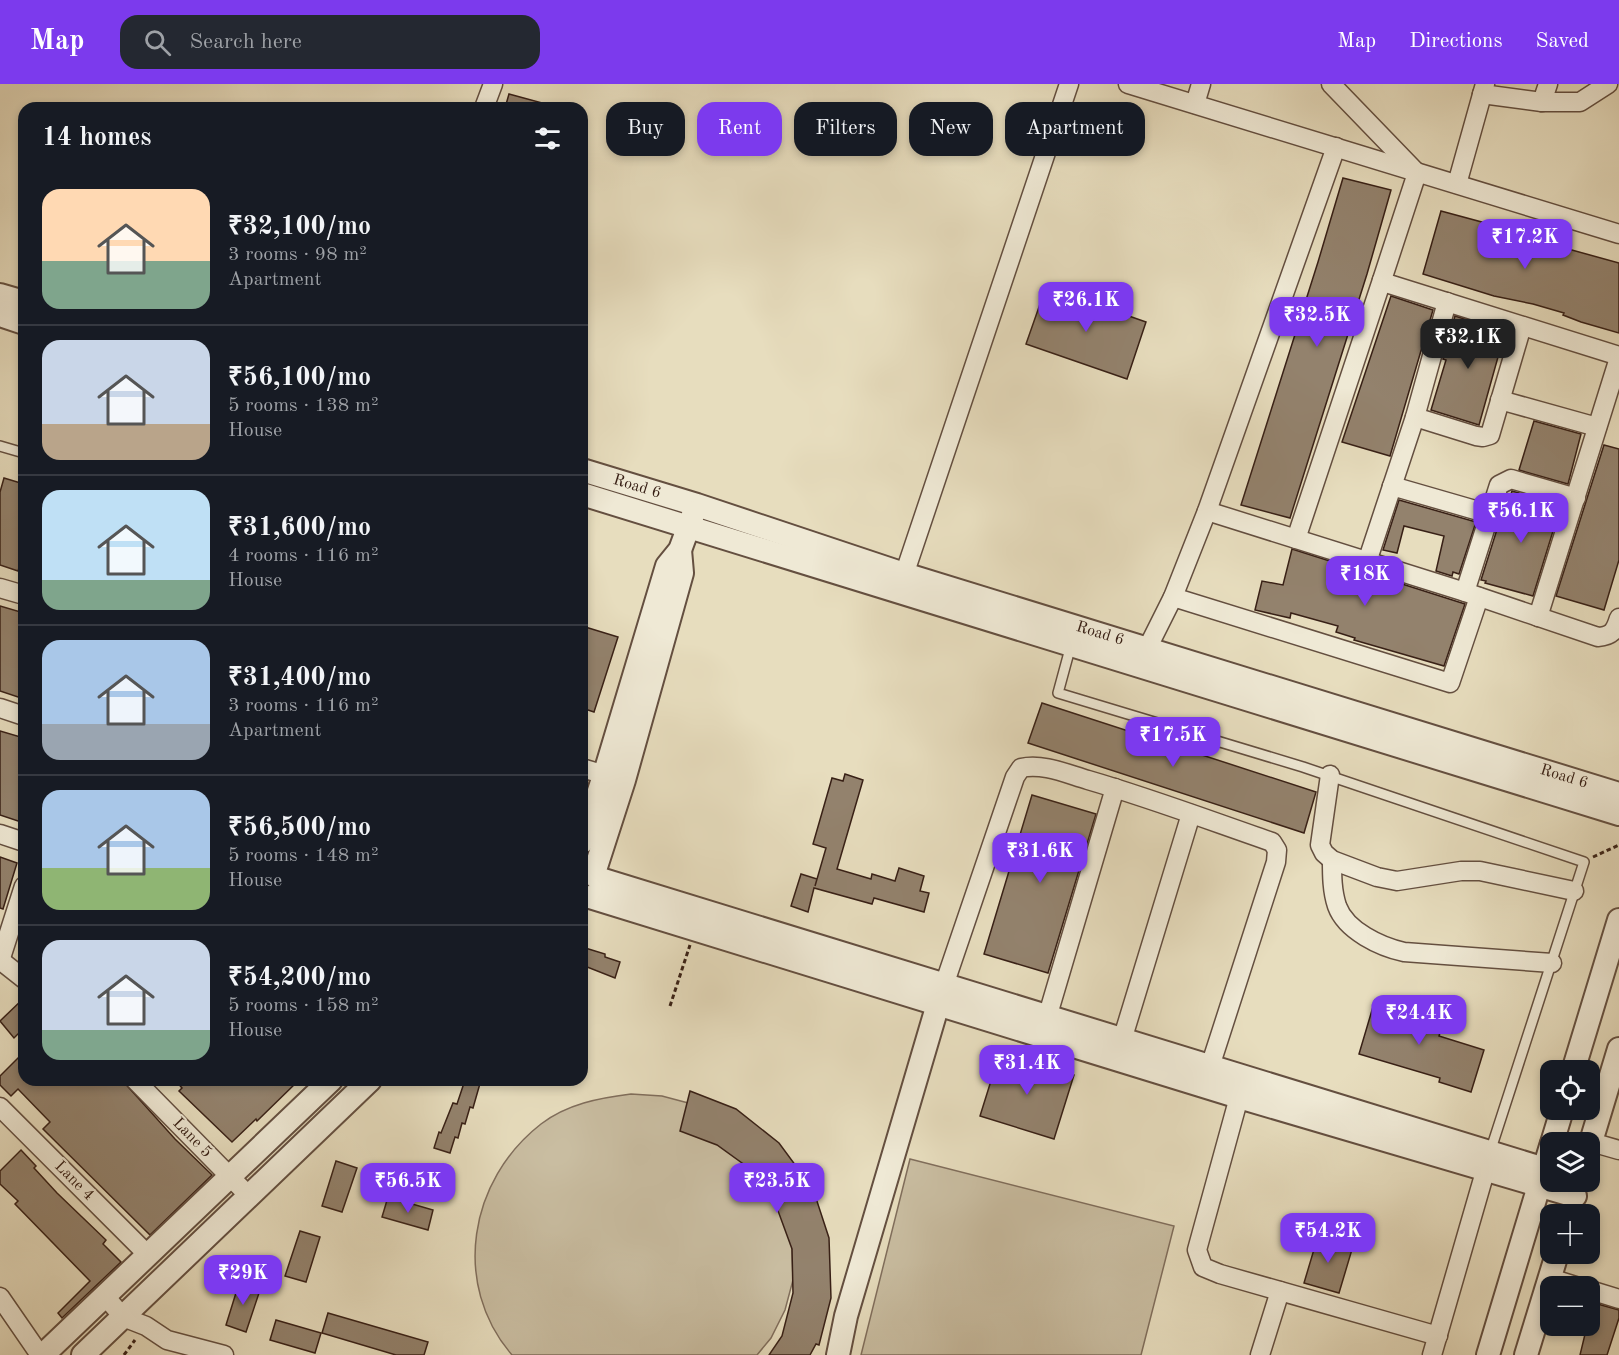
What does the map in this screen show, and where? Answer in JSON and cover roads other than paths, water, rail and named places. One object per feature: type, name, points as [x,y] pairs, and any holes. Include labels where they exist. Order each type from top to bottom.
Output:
[{"type":"street","points":[[486,102],[493,84]]},
{"type":"street","points":[[901,583],[1069,84]]},
{"type":"street","points":[[1128,84],[1619,234]]},
{"type":"street","points":[[1195,104],[1201,84]]},
{"type":"street","points":[[1331,84],[1417,173]]},
{"type":"street","points":[[1542,102],[1548,84]]},
{"type":"street","points":[[1457,184],[1483,89],[1542,102],[1580,102],[1608,84]]},
{"type":"street","points":[[1148,649],[1173,597],[1207,511],[1336,147]]},
{"type":"street","points":[[1296,539],[1417,173]]},
{"type":"street","points":[[1382,280],[1619,357],[1539,617]]},
{"type":"street","points":[[0,295],[18,300]]},
{"type":"street","points":[[1367,562],[1415,417],[1448,302]]},
{"type":"street","points":[[0,315],[18,321]]},
{"type":"street","points":[[1415,417],[1476,436],[1490,435],[1522,327]]},
{"type":"street","points":[[1500,400],[1597,427]]},
{"type":"street","name":"Road 6","points":[[588,472],[697,505],[1071,645],[1619,814]]},
{"type":"street","points":[[1173,597],[1450,683],[1489,514],[1499,485],[1512,479],[1576,498]]},
{"type":"street","points":[[1392,486],[1489,514]]},
{"type":"street","name":"Road 6","points":[[588,496],[689,527],[1148,649],[1619,794]]},
{"type":"street","points":[[589,883],[614,778],[682,573],[680,550],[697,505]]},
{"type":"street","points":[[1207,511],[1472,594],[1598,637],[1608,636],[1615,631],[1619,618]]},
{"type":"street","points":[[0,588],[18,589]]},
{"type":"street","points":[[0,708],[18,714]]},
{"type":"street","points":[[838,1355],[846,1316],[941,994],[1015,777],[1021,768],[1031,766],[1049,769],[1115,788],[1272,842],[1277,850],[1276,862],[1207,1076]]},
{"type":"street","points":[[588,770],[614,778]]},
{"type":"street","points":[[1330,776],[1320,844],[1324,854],[1332,860],[1377,877],[1397,881],[1461,871],[1480,872],[1574,891]]},
{"type":"street","points":[[588,830],[614,778]]},
{"type":"street","points":[[1044,1026],[1115,788]]},
{"type":"street","points":[[1120,1049],[1191,814]]},
{"type":"street","points":[[0,834],[18,840]]},
{"type":"street","points":[[1332,860],[1333,888],[1337,908],[1346,921],[1379,945],[1404,952],[1551,963]]},
{"type":"street","points":[[589,883],[695,929],[941,994]]},
{"type":"street","points":[[589,883],[1207,1076],[1488,1161],[1540,1174]]},
{"type":"street","points":[[18,904],[0,960],[18,974]]},
{"type":"street","points":[[1576,1060],[1619,920]]},
{"type":"street","points":[[1594,1132],[1619,1049]]},
{"type":"street","points":[[1207,1076],[1239,1097],[1416,1139]]},
{"type":"street","name":"Lane 5","points":[[144,1086],[249,1196]]},
{"type":"street","points":[[0,1298],[42,1355],[326,1086]]},
{"type":"street","points":[[333,1086],[346,1102]]},
{"type":"street","points":[[83,1355],[363,1086]]},
{"type":"street","points":[[1239,1097],[1197,1250],[1203,1267],[1220,1274],[1438,1336]]},
{"type":"street","name":"Lane 4","points":[[0,1107],[148,1255]]},
{"type":"street","points":[[1600,1146],[1619,1150]]},
{"type":"street","points":[[1432,1355],[1488,1161]]},
{"type":"street","points":[[1488,1355],[1540,1191]]},
{"type":"street","points":[[1260,1355],[1280,1291]]},
{"type":"street","points":[[1600,1293],[1619,1299]]},
{"type":"street","points":[[105,1296],[123,1317],[146,1326],[167,1340],[224,1355]]},
{"type":"street","points":[[1526,1355],[1540,1310]]},
{"type":"lane","points":[[0,446],[18,451]]},
{"type":"lane","points":[[1071,645],[1058,693],[1330,776],[1584,861],[1488,1161]]}]
